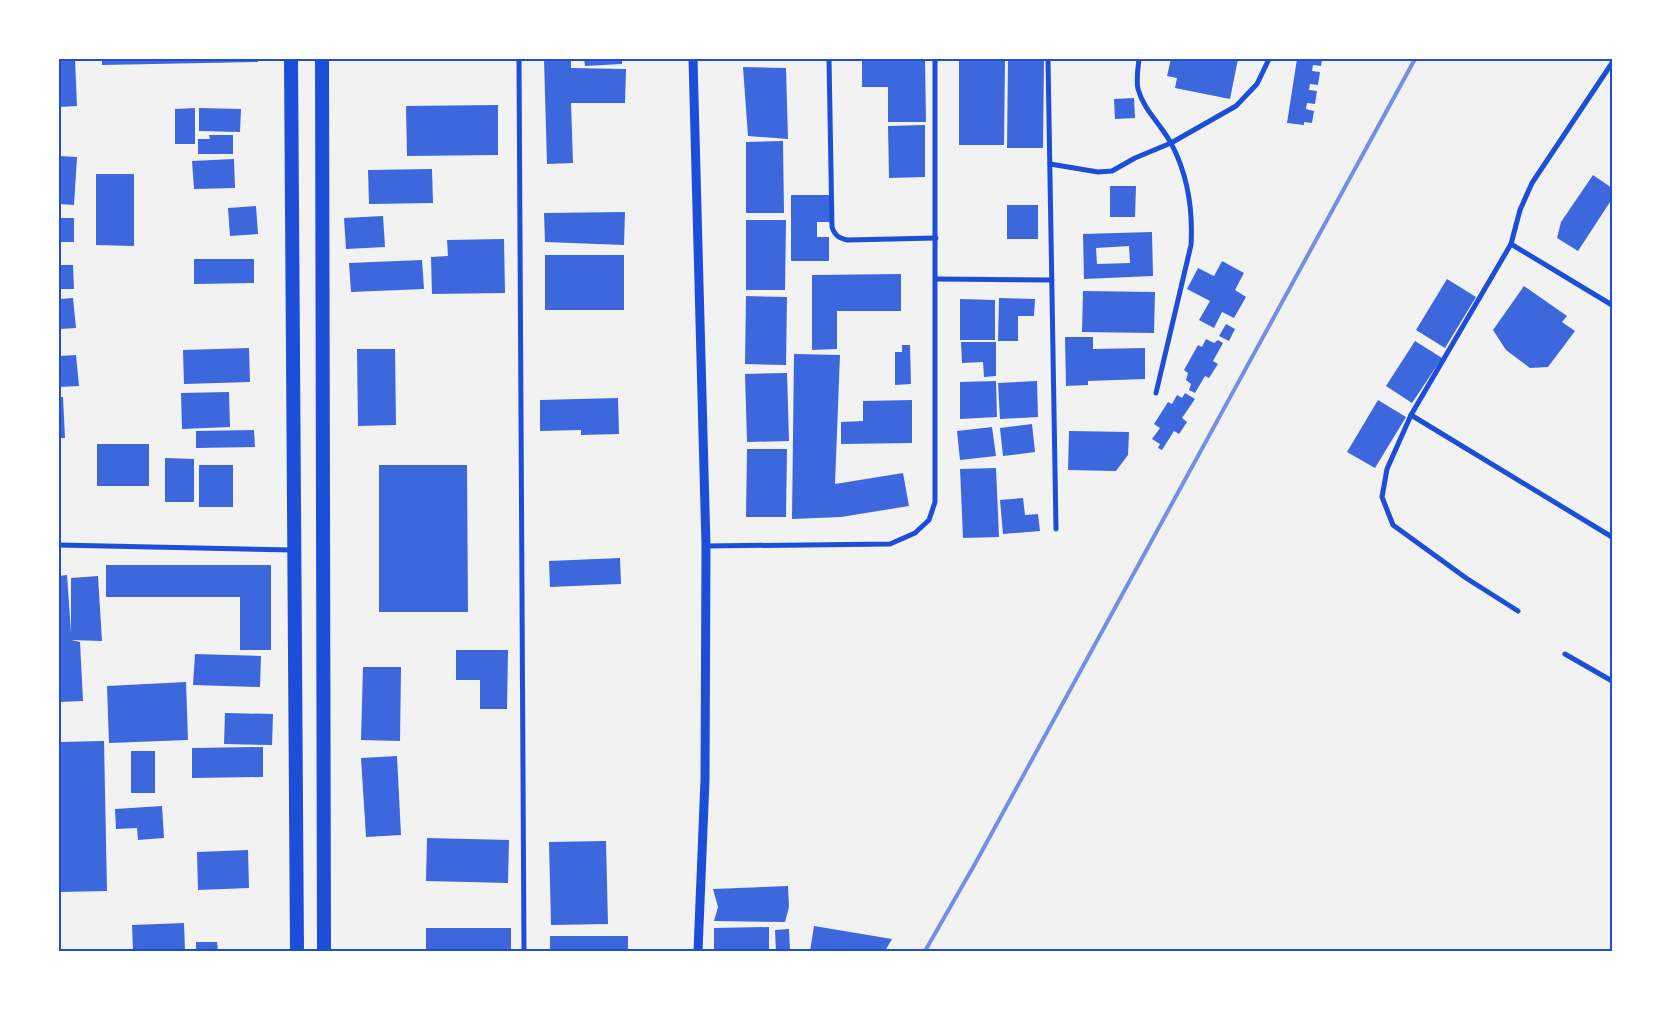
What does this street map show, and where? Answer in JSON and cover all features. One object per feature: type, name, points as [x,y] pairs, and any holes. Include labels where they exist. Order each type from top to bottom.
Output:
[{"type":"highway","points":[[291,59],[297,951]]},
{"type":"highway","points":[[322,59],[324,951]]},
{"type":"street","points":[[519,59],[524,951]]},
{"type":"street","points":[[692,59],[706,546],[705,780],[698,951]]},
{"type":"street","points":[[830,59],[832,227],[834,233],[839,238],[848,240],[936,238]]},
{"type":"street","points":[[706,546],[890,544],[915,534],[929,520],[935,502],[935,59]]},
{"type":"street","points":[[1048,59],[1056,529]]},
{"type":"street","points":[[1139,59],[1138,88],[1145,106],[1172,143],[1184,172],[1192,224],[1191,245],[1156,393]]},
{"type":"street","points":[[1050,164],[1098,172],[1112,171],[1135,158],[1172,143],[1236,106],[1257,84],[1269,59]]},
{"type":"street","points":[[1518,610],[1466,578],[1393,525],[1382,497],[1387,469],[1411,415],[1510,244],[1520,210],[1532,183],[1612,63]]},
{"type":"street","points":[[1510,244],[1612,305]]},
{"type":"street","points":[[936,279],[1052,280]]},
{"type":"street","points":[[1411,415],[1612,537]]},
{"type":"street","points":[[59,546],[295,550]]},
{"type":"street","points":[[1565,654],[1612,681]]},
{"type":"building","points":[[59,59],[75,59],[77,106],[59,107]]},
{"type":"building","points":[[102,59],[258,59],[258,62],[102,65]]},
{"type":"building","points":[[544,59],[571,59],[571,68],[626,69],[625,103],[571,103],[573,163],[547,164]]},
{"type":"building","points":[[584,59],[622,59],[622,64],[585,66]]},
{"type":"building","points":[[862,59],[925,59],[926,122],[888,122],[888,87],[862,87]]},
{"type":"building","points":[[959,59],[1005,59],[1004,145],[959,145]]},
{"type":"building","points":[[1008,59],[1044,59],[1043,148],[1007,148]]},
{"type":"building","points":[[1171,59],[1238,59],[1230,99],[1175,88],[1177,78],[1167,76]]},
{"type":"building","points":[[1297,59],[1322,59],[1321,66],[1313,65],[1312,71],[1320,72],[1318,85],[1310,84],[1309,90],[1317,91],[1315,104],[1307,103],[1306,109],[1314,111],[1312,123],[1304,122],[1304,125],[1287,123]]},
{"type":"building","points":[[743,67],[786,68],[788,139],[748,136]]},
{"type":"building","points":[[1134,98],[1135,118],[1115,119],[1114,99]]},
{"type":"building","points":[[498,105],[498,155],[407,156],[406,106]]},
{"type":"building","points":[[195,108],[195,144],[175,144],[175,109]]},
{"type":"building","points":[[199,108],[241,109],[240,132],[199,131]]},
{"type":"building","points":[[925,125],[925,177],[889,178],[888,126]]},
{"type":"building","points":[[209,135],[233,135],[233,154],[198,154],[198,139],[210,139]]},
{"type":"building","points":[[783,141],[784,213],[746,213],[746,142]]},
{"type":"building","points":[[59,156],[77,157],[74,205],[59,204]]},
{"type":"building","points":[[234,159],[235,188],[194,189],[192,161]]},
{"type":"building","points":[[432,169],[433,203],[369,204],[368,170]]},
{"type":"building","points":[[96,174],[134,174],[134,246],[96,245]]},
{"type":"building","points":[[1593,175],[1612,188],[1612,199],[1578,251],[1557,238],[1561,222]]},
{"type":"building","points":[[1110,186],[1136,186],[1135,217],[1110,217]]},
{"type":"building","points":[[791,195],[831,195],[831,222],[817,222],[817,237],[829,237],[829,261],[791,261]]},
{"type":"building","points":[[1007,205],[1038,205],[1038,239],[1007,239]]},
{"type":"building","points":[[256,206],[258,234],[230,236],[228,208]]},
{"type":"building","points":[[625,212],[624,245],[545,242],[544,213]]},
{"type":"building","points":[[383,216],[385,247],[346,249],[344,218]]},
{"type":"building","points":[[59,218],[74,218],[74,242],[59,242]]},
{"type":"building","points":[[746,220],[786,220],[785,290],[746,290]]},
{"type":"building","points":[[1152,232],[1153,276],[1084,279],[1083,234]],"holes":[[[1129,246],[1130,263],[1097,264],[1096,248]]]},
{"type":"building","points":[[504,239],[505,293],[432,294],[431,257],[448,256],[447,240]]},
{"type":"building","points":[[545,255],[624,255],[624,310],[545,310]]},
{"type":"building","points":[[194,259],[254,259],[254,283],[194,284]]},
{"type":"building","points":[[422,260],[424,289],[351,292],[349,263]]},
{"type":"building","points":[[1222,261],[1244,273],[1235,290],[1246,297],[1234,318],[1222,312],[1214,328],[1199,320],[1210,301],[1187,289],[1198,268],[1214,276]]},
{"type":"building","points":[[59,265],[73,265],[74,289],[59,289]]},
{"type":"building","points":[[901,274],[901,311],[837,311],[837,349],[812,350],[812,275]]},
{"type":"building","points":[[1447,279],[1476,297],[1445,348],[1416,330]]},
{"type":"building","points":[[1524,286],[1567,316],[1562,322],[1575,331],[1548,367],[1530,368],[1506,350],[1493,330]]},
{"type":"building","points":[[1083,291],[1155,292],[1154,333],[1082,332]]},
{"type":"building","points":[[746,296],[787,297],[786,365],[745,364]]},
{"type":"building","points":[[73,298],[76,328],[59,329],[59,299]]},
{"type":"building","points":[[999,298],[1035,299],[1034,316],[1018,316],[1018,341],[998,341]]},
{"type":"building","points":[[960,299],[995,300],[995,340],[960,340]]},
{"type":"building","points":[[1226,324],[1235,329],[1229,341],[1219,336]]},
{"type":"building","points":[[1065,337],[1093,337],[1093,349],[1145,348],[1145,379],[1088,381],[1088,385],[1066,386]]},
{"type":"building","points":[[1206,339],[1214,343],[1218,340],[1223,343],[1213,361],[1218,364],[1209,378],[1205,376],[1195,393],[1189,390],[1191,384],[1186,380],[1188,373],[1184,370],[1198,345],[1202,347]]},
{"type":"building","points":[[1415,341],[1442,358],[1412,403],[1386,386]]},
{"type":"building","points":[[961,342],[996,342],[996,376],[984,377],[983,362],[962,363]]},
{"type":"building","points":[[902,345],[910,345],[911,384],[895,385],[895,352],[902,352]]},
{"type":"building","points":[[249,348],[250,382],[184,384],[183,350]]},
{"type":"building","points":[[357,349],[395,349],[396,425],[358,426]]},
{"type":"building","points":[[794,354],[840,355],[835,484],[903,473],[909,506],[841,517],[792,519]]},
{"type":"building","points":[[76,355],[79,386],[59,387],[59,356]]},
{"type":"building","points":[[787,373],[789,441],[747,442],[745,374]]},
{"type":"building","points":[[996,381],[997,417],[960,419],[960,382]]},
{"type":"building","points":[[1037,381],[1038,417],[1000,419],[998,383]]},
{"type":"building","points":[[229,392],[230,427],[182,429],[181,393]]},
{"type":"building","points":[[1185,393],[1195,399],[1182,418],[1187,422],[1179,434],[1174,431],[1162,450],[1158,448],[1160,444],[1152,439],[1160,428],[1154,424],[1168,402],[1172,404],[1177,395],[1182,398]]},
{"type":"building","points":[[59,397],[63,397],[65,438],[59,438]]},
{"type":"building","points":[[618,398],[619,434],[581,435],[581,430],[540,431],[540,400]]},
{"type":"building","points":[[912,400],[912,443],[841,444],[841,422],[863,421],[863,401]]},
{"type":"building","points":[[1378,400],[1406,417],[1375,468],[1347,452]]},
{"type":"building","points":[[1032,424],[1035,452],[1003,456],[1000,428]]},
{"type":"building","points":[[992,427],[996,456],[960,460],[957,431]]},
{"type":"building","points":[[254,430],[255,447],[196,448],[196,431]]},
{"type":"building","points":[[1069,431],[1129,432],[1128,455],[1116,471],[1068,470]]},
{"type":"building","points":[[97,444],[149,444],[149,486],[97,486]]},
{"type":"building","points":[[747,449],[787,449],[786,517],[746,517]]},
{"type":"building","points":[[165,458],[194,459],[194,502],[165,502]]},
{"type":"building","points":[[199,465],[233,465],[233,507],[199,507]]},
{"type":"building","points":[[379,465],[467,465],[468,612],[379,612]]},
{"type":"building","points":[[996,468],[999,537],[963,538],[960,469]]},
{"type":"building","points":[[1023,498],[1025,515],[1038,514],[1040,531],[1003,534],[1000,500]]},
{"type":"building","points":[[620,558],[621,584],[550,587],[549,561]]},
{"type":"building","points":[[106,565],[271,565],[271,650],[240,650],[240,597],[106,597]]},
{"type":"building","points":[[67,575],[71,633],[71,578],[98,576],[102,641],[71,640],[80,642],[83,701],[59,702],[59,576]]},
{"type":"building","points":[[456,650],[508,650],[507,709],[480,709],[480,680],[456,680]]},
{"type":"building","points":[[195,654],[261,656],[260,687],[193,685]]},
{"type":"building","points":[[363,667],[401,667],[400,741],[361,740]]},
{"type":"building","points":[[186,682],[188,740],[109,743],[107,686]]},
{"type":"building","points":[[225,713],[273,714],[272,745],[224,744]]},
{"type":"building","points":[[104,741],[107,891],[59,892],[59,742]]},
{"type":"building","points":[[263,747],[263,777],[192,778],[192,748]]},
{"type":"building","points":[[131,751],[155,751],[155,793],[131,793]]},
{"type":"building","points":[[397,756],[401,835],[366,837],[361,758]]},
{"type":"building","points":[[162,806],[164,838],[138,840],[137,828],[116,829],[115,809]]},
{"type":"building","points":[[427,838],[509,840],[508,883],[426,881]]},
{"type":"building","points":[[606,841],[608,924],[551,925],[549,842]]},
{"type":"building","points":[[248,850],[249,888],[198,890],[197,852]]},
{"type":"building","points":[[788,886],[789,907],[785,922],[714,921],[718,907],[713,889]]},
{"type":"building","points":[[184,923],[185,951],[133,951],[132,925]]},
{"type":"building","points":[[814,926],[892,939],[885,951],[810,951]]},
{"type":"building","points":[[769,927],[769,951],[714,951],[714,928]]},
{"type":"building","points":[[426,928],[511,928],[511,951],[426,951]]},
{"type":"building","points":[[789,929],[790,951],[776,951],[775,930]]},
{"type":"building","points":[[550,936],[628,936],[628,951],[550,951]]},
{"type":"building","points":[[196,942],[217,942],[218,951],[196,951]]},
{"type":"railway","points":[[925,951],[976,862],[1415,59]]}]
